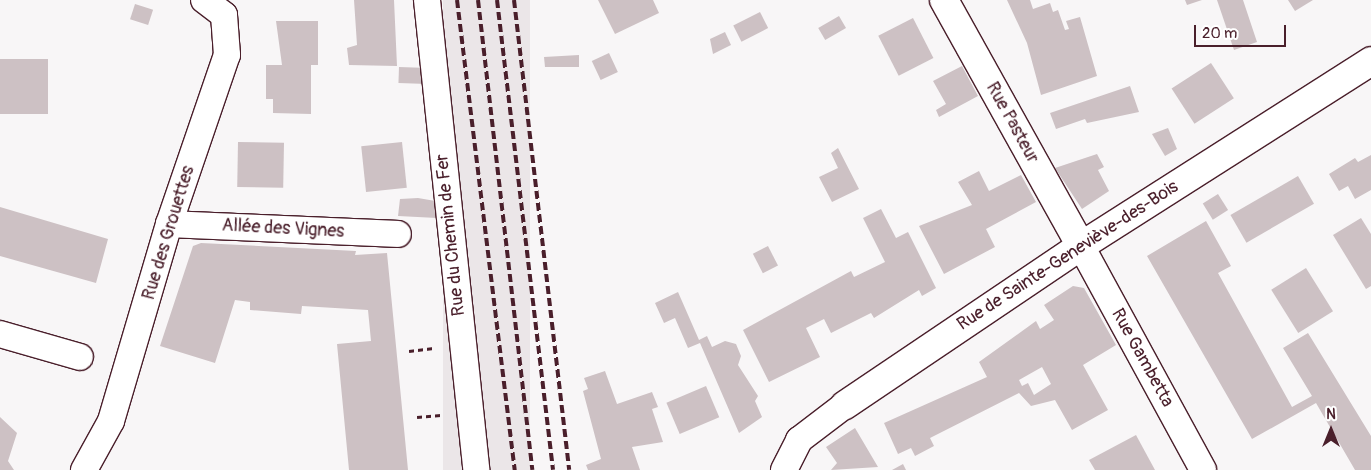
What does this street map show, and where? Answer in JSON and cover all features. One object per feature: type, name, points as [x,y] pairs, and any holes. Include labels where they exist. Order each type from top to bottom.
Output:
[{"type":"main road","name":"Rue Pasteur","points":[[944,0],[1081,246]]},
{"type":"main road","name":"Rue de Sainte-Geneviève-des-Bois","points":[[844,405],[1081,246],[1371,61]]},
{"type":"street","name":"Rue des Grouettes","points":[[84,470],[111,421],[169,224],[227,55],[224,16],[204,0]]},
{"type":"street","name":"Rue du Chemin de Fer","points":[[427,0],[476,470]]},
{"type":"street","name":"Allée des Vignes","points":[[169,224],[398,234]]},
{"type":"street","name":"Rue Gambetta","points":[[1081,246],[1203,470]]},
{"type":"street","points":[[0,334],[80,357]]},
{"type":"street","name":"Rue de Sainte-Geneviève-des-Bois","points":[[784,470],[799,440],[844,405]]},
{"type":"shaded area","points":[[443,0],[530,0],[530,470],[443,470]]},
{"type":"building","points":[[354,0],[394,0],[397,66],[349,65],[347,48],[357,45]]},
{"type":"building","points":[[598,0],[653,0],[659,13],[615,34]]},
{"type":"building","points":[[1007,0],[1030,0],[1033,9],[1050,3],[1053,12],[1058,10],[1065,30],[1069,29],[1066,21],[1080,17],[1097,76],[1041,95],[1027,43]]},
{"type":"building","points":[[1185,0],[1202,0],[1187,5]]},
{"type":"building","points":[[1217,0],[1243,0],[1257,42],[1234,50]]},
{"type":"building","points":[[1288,0],[1313,0],[1295,11]]},
{"type":"building","points":[[135,4],[153,10],[148,25],[130,19]]},
{"type":"building","points":[[760,12],[768,28],[741,42],[733,26]]},
{"type":"building","points":[[839,16],[846,28],[825,40],[818,28]]},
{"type":"building","points":[[913,18],[933,58],[899,76],[878,36]]},
{"type":"building","points":[[276,21],[318,21],[318,65],[311,65],[311,114],[273,113],[273,99],[266,99],[266,65],[282,65]]},
{"type":"building","points":[[725,32],[731,45],[713,54],[710,39]]},
{"type":"building","points":[[609,53],[618,72],[601,80],[592,61]]},
{"type":"building","points":[[579,55],[579,67],[545,67],[544,57]]},
{"type":"building","points":[[0,59],[48,59],[48,114],[0,114]]},
{"type":"building","points":[[1211,63],[1234,98],[1194,124],[1172,89]]},
{"type":"building","points":[[962,66],[978,96],[939,117],[936,110],[946,104],[933,81]]},
{"type":"building","points":[[399,67],[428,68],[427,84],[398,83]]},
{"type":"building","points":[[1130,86],[1139,112],[1087,123],[1085,119],[1056,129],[1050,113]]},
{"type":"building","points":[[1168,128],[1177,149],[1165,156],[1152,134]]},
{"type":"building","points":[[238,142],[284,143],[283,188],[237,187]]},
{"type":"building","points":[[402,142],[407,188],[366,192],[361,146]]},
{"type":"building","points":[[838,148],[859,189],[832,202],[819,177],[838,168],[831,153]]},
{"type":"building","points":[[1097,154],[1104,167],[1098,170],[1109,191],[1082,209],[1055,168]]},
{"type":"building","points":[[1371,155],[1371,190],[1355,199],[1348,186],[1339,191],[1329,174],[1355,158],[1358,162]]},
{"type":"building","points":[[979,171],[989,191],[1021,175],[1036,202],[986,229],[995,247],[944,274],[919,226],[972,205],[958,182]]},
{"type":"building","points":[[1298,176],[1314,204],[1246,243],[1230,215]]},
{"type":"building","points":[[1218,194],[1228,210],[1213,220],[1203,204]]},
{"type":"building","points":[[418,198],[441,202],[437,218],[398,216],[400,199]]},
{"type":"building","points":[[0,207],[108,239],[96,283],[0,256]]},
{"type":"building","points":[[881,209],[896,238],[908,232],[936,288],[922,296],[919,290],[874,318],[871,313],[831,333],[824,319],[806,328],[820,357],[769,382],[743,330],[851,271],[854,277],[885,262],[863,218]]},
{"type":"building","points":[[1361,218],[1371,234],[1371,286],[1366,289],[1333,235]]},
{"type":"building","points":[[1206,221],[1231,266],[1218,273],[1292,407],[1312,396],[1283,348],[1308,333],[1371,436],[1371,470],[1355,470],[1316,403],[1252,439],[1147,256]]},
{"type":"building","points":[[201,243],[356,251],[355,255],[387,253],[408,470],[349,470],[337,344],[371,341],[368,310],[302,306],[301,314],[250,310],[250,302],[235,300],[215,363],[160,346],[193,246]]},
{"type":"building","points":[[768,246],[778,266],[763,273],[753,254]]},
{"type":"building","points":[[1306,268],[1333,311],[1298,333],[1271,290]]},
{"type":"building","points":[[1073,286],[1084,288],[1116,345],[1083,365],[1108,410],[1072,430],[1055,400],[1031,406],[1019,393],[930,438],[934,446],[915,456],[911,448],[898,454],[884,423],[987,377],[979,362],[1036,321],[1040,329],[1054,320],[1044,305]],"holes":[[[1042,367],[1051,384],[1034,395],[1028,383],[1022,386],[1019,380]]]},
{"type":"building","points":[[678,292],[699,340],[707,336],[712,347],[725,341],[736,344],[741,356],[738,365],[758,396],[755,401],[762,417],[739,433],[700,343],[688,348],[675,318],[664,323],[655,303]]},
{"type":"building","points":[[605,371],[617,404],[652,392],[658,407],[652,409],[663,442],[632,447],[640,470],[588,470],[586,465],[601,459],[583,391],[588,389],[584,378]]},
{"type":"building","points":[[706,386],[719,417],[680,434],[666,403]]},
{"type":"building","points":[[0,417],[17,433],[8,461],[14,470],[0,470]]},
{"type":"building","points":[[855,428],[878,467],[831,470],[837,463],[826,447]]},
{"type":"building","points":[[1136,435],[1155,470],[1095,470],[1089,460]]},
{"type":"building","points":[[903,464],[906,470],[892,470]]},
{"type":"railway","points":[[457,0],[515,470]]},
{"type":"railway","points":[[478,0],[532,470]]},
{"type":"railway","points":[[497,0],[553,470]]},
{"type":"railway","points":[[514,0],[569,470]]}]
